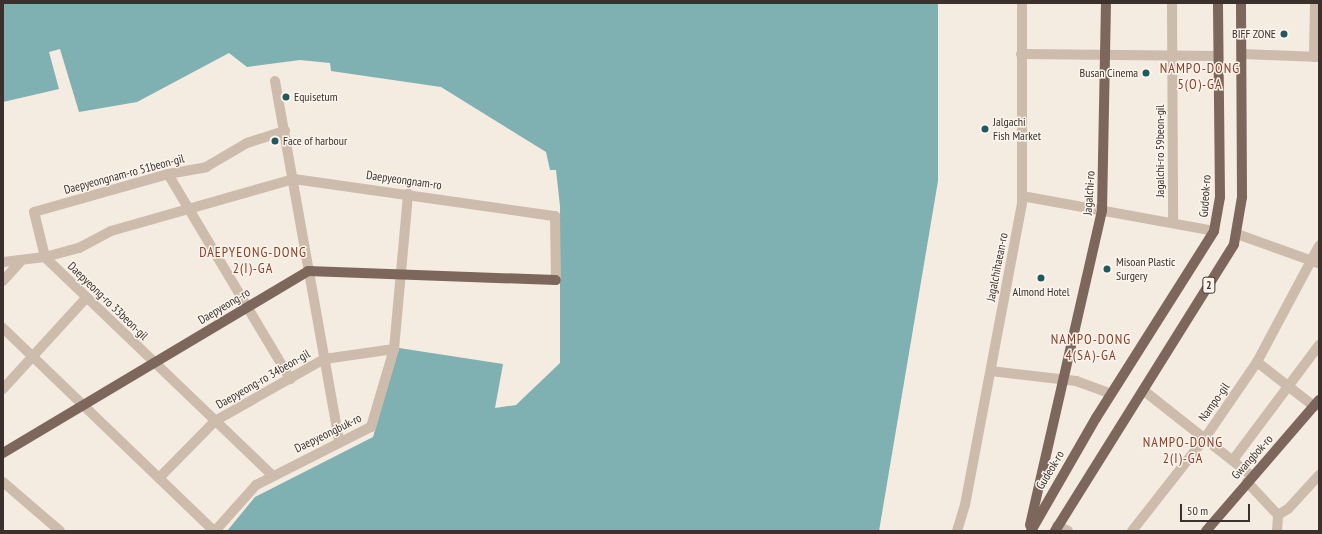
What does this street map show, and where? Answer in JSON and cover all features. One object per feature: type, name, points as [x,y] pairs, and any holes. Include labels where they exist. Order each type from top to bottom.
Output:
[{"type":"main road","name":"Jagalchi-ro","points":[[1030,531],[1102,211],[1106,3]]},
{"type":"main road","name":"Gudeok-ro","points":[[1030,531],[1111,394],[1214,231],[1220,198],[1218,3]]},
{"type":"main road","name":"2","points":[[1056,528],[1229,254],[1237,234],[1242,197],[1242,3]]},
{"type":"main road","points":[[308,271],[556,280]]},
{"type":"main road","name":"Daepyeong-ro","points":[[3,454],[308,271]]},
{"type":"main road","name":"Gwangbok-ro","points":[[1206,531],[1317,404]]},
{"type":"street","name":"Jagalchihaean-ro","points":[[957,531],[991,371],[1022,196],[1022,3]]},
{"type":"street","name":"Jagalchi-ro 59beon-gil","points":[[1172,3],[1173,223]]},
{"type":"street","points":[[1243,54],[1316,57],[1315,3]]},
{"type":"street","points":[[1021,54],[1218,56]]},
{"type":"street","points":[[275,81],[294,179],[308,271],[339,441]]},
{"type":"street","name":"Daepyeongnam-ro 51beon-gil","points":[[45,257],[34,212],[168,174],[206,167],[247,143],[284,131]]},
{"type":"street","points":[[168,174],[246,308],[290,379]]},
{"type":"street","name":"Daepyeongnam-ro","points":[[3,262],[20,262],[79,248],[111,231],[294,179],[555,216],[556,280]]},
{"type":"street","name":"Daepyeongbuk-ro","points":[[215,531],[256,485],[272,475],[339,441],[371,427],[394,348],[408,194]]},
{"type":"street","points":[[1022,196],[1214,231]]},
{"type":"street","points":[[1237,234],[1316,263]]},
{"type":"street","name":"Nampo-gil","points":[[1132,531],[1206,438],[1257,362],[1316,263],[1319,246]]},
{"type":"street","name":"Daepyeong-ro 33beon-gil","points":[[45,257],[153,363]]},
{"type":"street","points":[[3,282],[20,262]]},
{"type":"street","points":[[3,388],[86,298]]},
{"type":"street","points":[[3,328],[215,531]]},
{"type":"street","points":[[1233,460],[1319,345]]},
{"type":"street","points":[[324,359],[394,348]]},
{"type":"street","name":"Daepyeong-ro 34beon-gil","points":[[215,421],[324,359]]},
{"type":"street","points":[[1257,362],[1317,404]]},
{"type":"street","name":"Daepyeong-ro 34beon-gil","points":[[153,363],[272,475]]},
{"type":"street","points":[[991,371],[1064,381],[1103,389],[1111,394]]},
{"type":"street","points":[[1143,390],[1233,460],[1278,514],[1277,531]]},
{"type":"street","points":[[158,478],[215,421]]},
{"type":"street","points":[[1278,514],[1288,509],[1319,474]]},
{"type":"street","points":[[3,482],[60,531]]},
{"type":"street","points":[[1056,528],[1068,531]]},
{"type":"water","points":[[3,3],[938,3],[938,181],[879,531],[227,531],[255,497],[373,437],[399,348],[503,364],[495,408],[516,405],[560,363],[560,206],[556,170],[550,170],[546,152],[441,87],[331,71],[330,63],[300,60],[247,67],[229,53],[137,102],[79,112],[60,49],[49,52],[59,89],[3,102]]},
{"type":"place","name":"BIFF ZONE","points":[[1284,34]]},
{"type":"place","name":"Busan Cinema","points":[[1146,73]]},
{"type":"place","name":"Equisetum","points":[[286,97]]},
{"type":"place","name":"Jalgachi Fish Market","points":[[985,129]]},
{"type":"place","name":"Face of harbour","points":[[275,141]]},
{"type":"place","name":"Misoan Plastic Surgery","points":[[1107,269]]},
{"type":"place","name":"Almond Hotel","points":[[1041,278]]},
{"type":"district","name":"NAMPO-DONG 5(O)-GA","points":[[1200,76]]},
{"type":"district","name":"DAEPYEONG-DONG 2(I)-GA","points":[[253,260]]},
{"type":"district","name":"NAMPO-DONG 4(SA)-GA","points":[[1091,348]]},
{"type":"district","name":"NAMPO-DONG 2(I)-GA","points":[[1183,450]]}]
